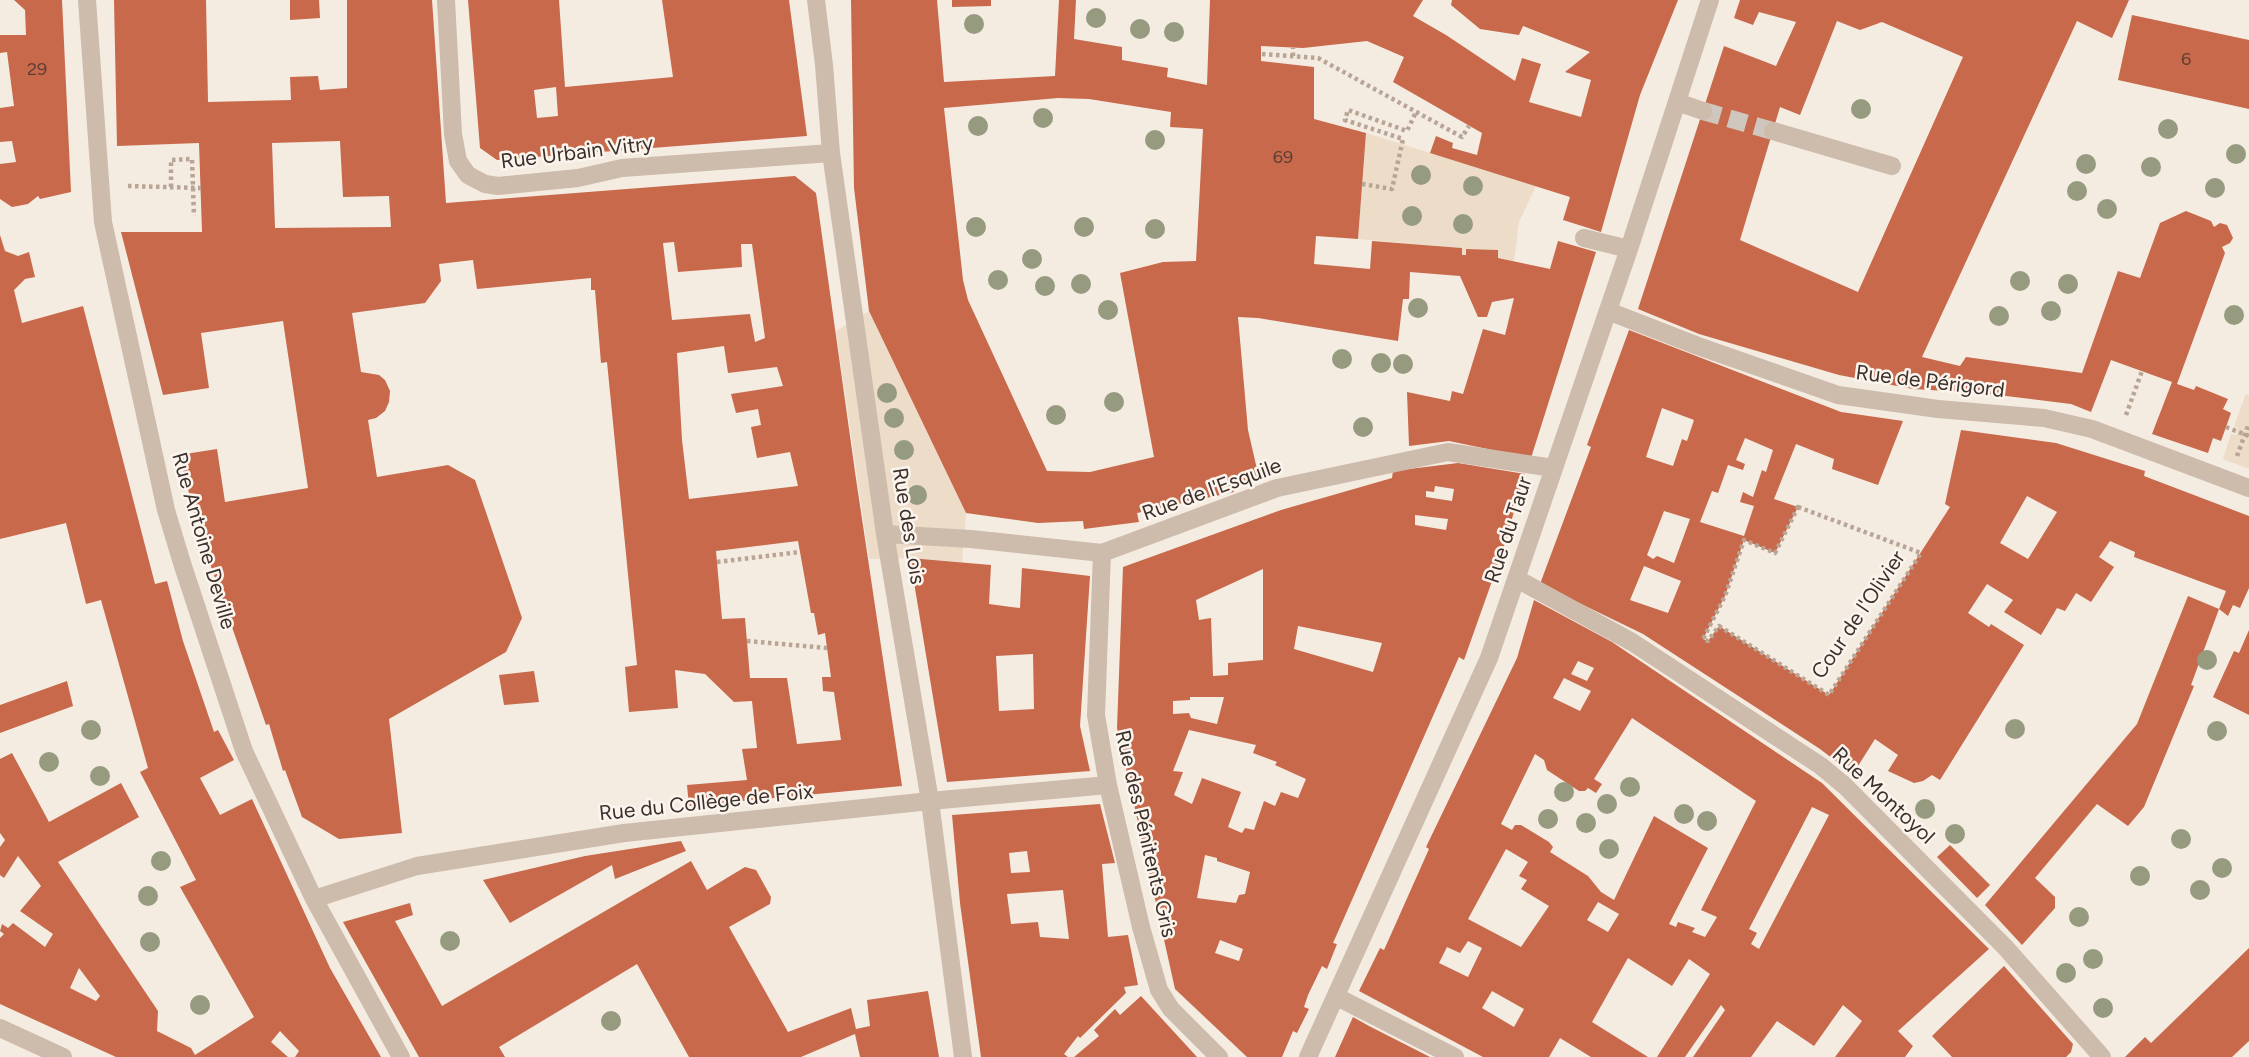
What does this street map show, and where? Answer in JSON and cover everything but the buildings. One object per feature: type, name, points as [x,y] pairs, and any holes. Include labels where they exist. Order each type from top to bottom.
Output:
[{"type":"street","name":"Rue Antoine Deville","points":[[87,0],[103,222],[166,510],[192,598],[244,751],[314,899],[401,1057]]},
{"type":"street","name":"Rue Urbain Vitry","points":[[446,0],[453,134],[458,161],[468,175],[485,184],[498,186],[579,178],[622,168],[831,153]]},
{"type":"street","name":"Rue des Lois","points":[[816,0],[831,153],[885,534],[930,801],[963,1057]]},
{"type":"street","name":"Rue du Taur","points":[[1308,1057],[1489,658],[1629,249],[1710,0]]},
{"type":"street","points":[[1677,102],[1703,111]]},
{"type":"street","points":[[1773,131],[1892,166]]},
{"type":"street","points":[[1584,238],[1629,249]]},
{"type":"street","name":"Rue de Périgord","points":[[1608,311],[1838,395],[1938,409],[2043,418],[2092,429],[2249,488]]},
{"type":"street","name":"Rue de l'Esquile","points":[[885,534],[971,539],[1102,553],[1277,488],[1448,452],[1553,468]]},
{"type":"street","name":"Rue des Pénitents Gris","points":[[1102,553],[1096,715],[1108,785],[1141,928],[1159,990],[1171,1009],[1219,1057]]},
{"type":"street","name":"Rue Montoyol","points":[[1517,579],[1632,642],[1821,766],[1845,786],[2005,947],[2096,1055]]},
{"type":"street","name":"Rue du Collège de Foix","points":[[314,899],[417,866],[624,834],[1108,785]]},
{"type":"street","points":[[1337,997],[1455,1057]]},
{"type":"street","points":[[0,1028],[64,1057]]},
{"type":"path","points":[[1293,48],[1293,56]]},
{"type":"path","points":[[1262,54],[1318,58],[1462,137],[1469,126]]},
{"type":"path","points":[[1362,184],[1391,189],[1403,139],[1345,120],[1348,110],[1407,131],[1416,112]]},
{"type":"path","points":[[171,187],[171,160],[192,159],[194,216]]},
{"type":"path","points":[[120,186],[201,188]]},
{"type":"path","points":[[2123,423],[2142,371]]},
{"type":"path","points":[[2226,427],[2249,436]]},
{"type":"path","name":"Cour de l'Olivier","points":[[1798,507],[1921,553],[1829,695],[1719,626],[1708,641],[1703,639],[1726,596],[1744,540],[1774,553],[1798,507]]},
{"type":"path","points":[[718,562],[800,552]]},
{"type":"path","points":[[747,641],[827,648]]},
{"type":"shaded area","points":[[1366,133],[1536,186],[1519,222],[1514,261],[1498,258],[1498,250],[1466,249],[1466,255],[1462,255],[1462,248],[1358,239]]},
{"type":"shaded area","points":[[869,311],[966,513],[962,562],[910,558],[869,559],[836,331]]},
{"type":"shaded area","points":[[2246,394],[2249,396],[2249,469],[2223,459],[2231,434],[2236,435],[2238,428],[2234,426]]},
{"type":"tunnel","points":[[1703,111],[1773,131]]}]
